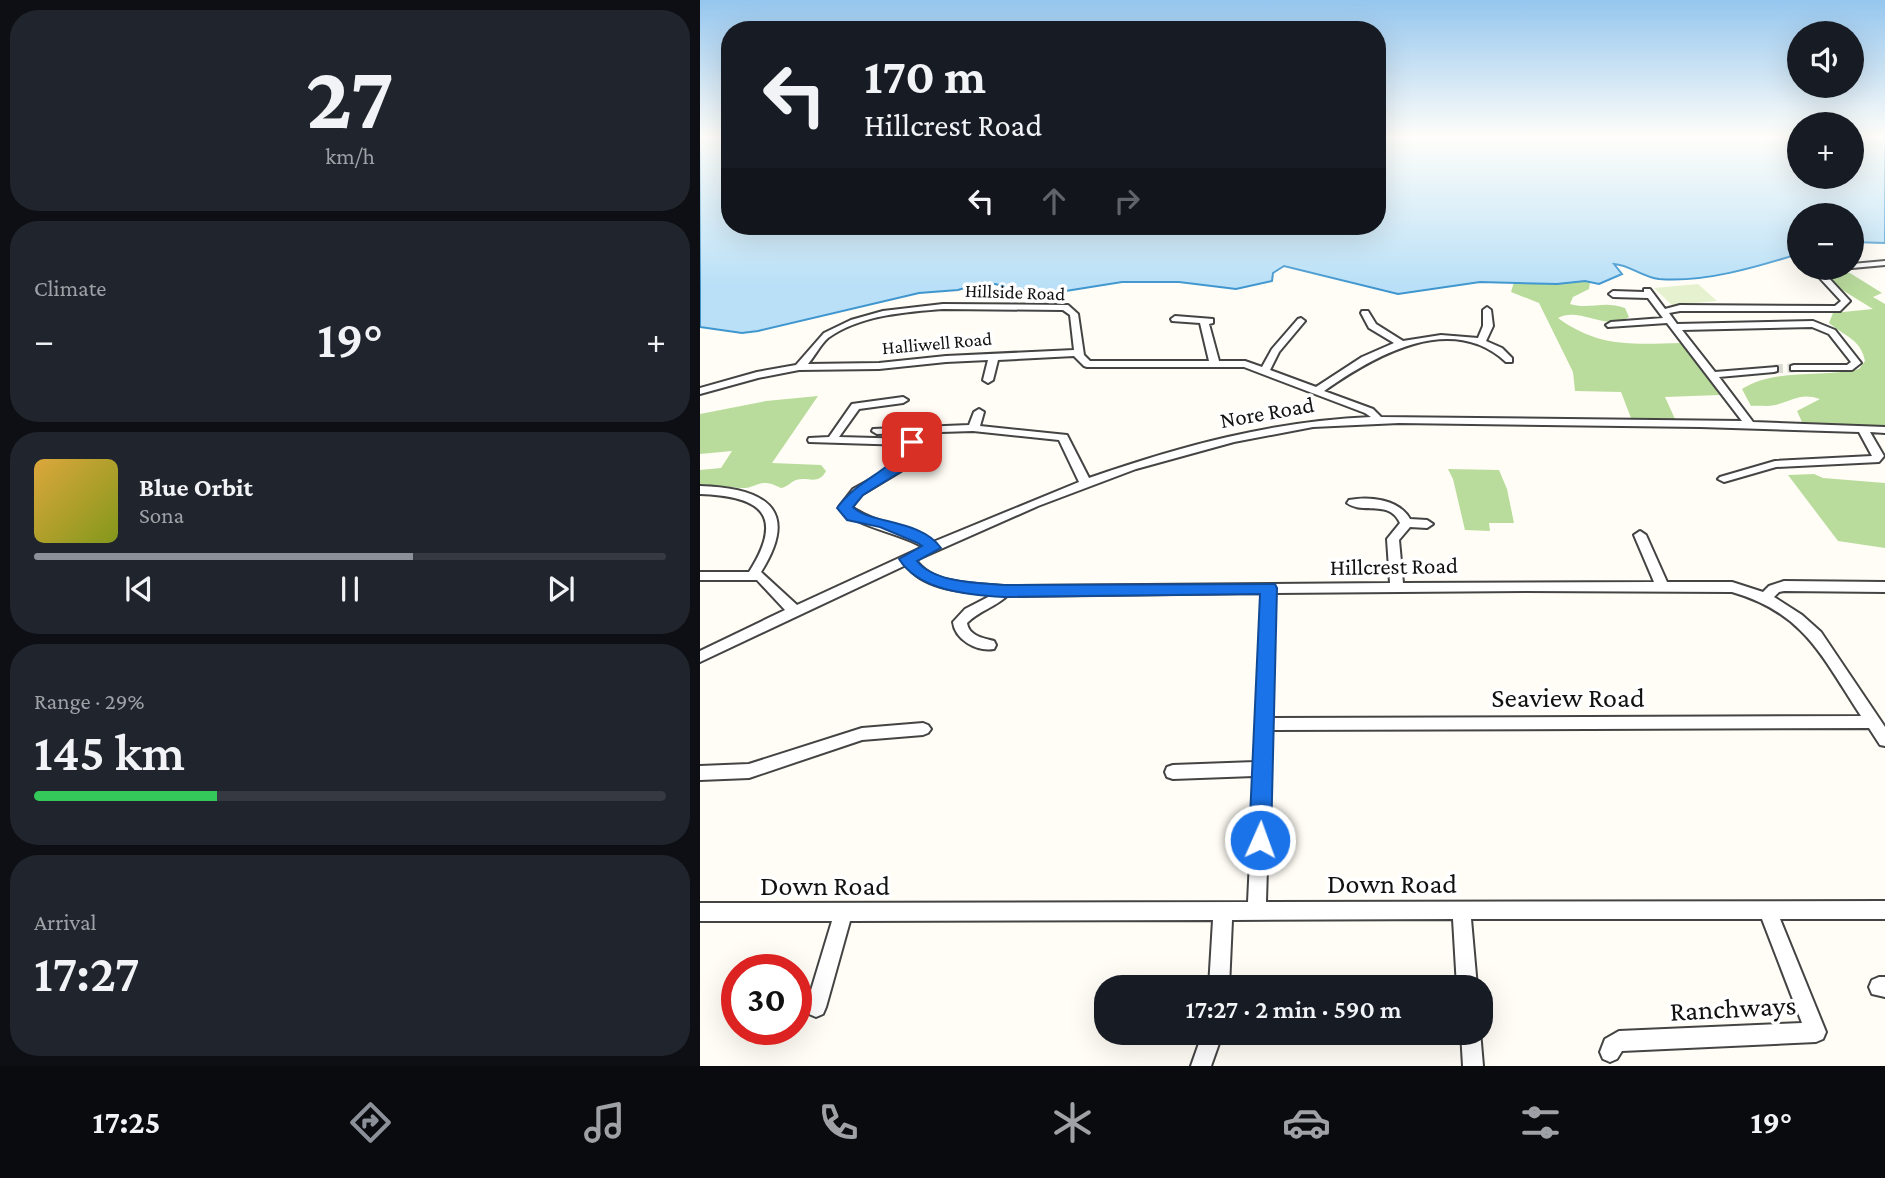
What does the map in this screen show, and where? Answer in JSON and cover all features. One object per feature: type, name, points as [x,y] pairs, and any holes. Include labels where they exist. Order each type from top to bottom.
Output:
[{"type":"street","points":[[1864,265],[1885,263]]},
{"type":"street","points":[[1669,320],[1677,308],[1837,309],[1845,300],[1826,280]]},
{"type":"street","points":[[1616,293],[1648,293],[1749,423]]},
{"type":"street","name":"Hillside Road","points":[[799,366],[819,341],[837,330],[884,313],[924,307],[1069,307],[1074,314],[1079,352]]},
{"type":"street","points":[[1481,342],[1488,327],[1487,310]]},
{"type":"street","points":[[1365,313],[1372,326],[1402,344]]},
{"type":"street","points":[[1175,319],[1208,321],[1214,362]]},
{"type":"street","points":[[1611,325],[1669,320],[1819,325],[1832,332],[1856,363],[1849,368],[1794,368]]},
{"type":"street","points":[[1265,370],[1275,351],[1302,321]]},
{"type":"street","points":[[1317,391],[1359,363],[1402,344],[1452,338],[1481,342],[1497,348],[1509,360]]},
{"type":"street","points":[[1079,352],[1083,361],[1094,365],[1214,362],[1245,364],[1372,413],[1377,422]]},
{"type":"street","name":"Halliwell Road","points":[[799,366],[879,366],[1079,352]]},
{"type":"street","points":[[988,380],[993,356]]},
{"type":"street","points":[[700,391],[757,374],[799,366]]},
{"type":"street","points":[[1713,375],[1774,369]]},
{"type":"street","points":[[832,440],[855,407],[865,403],[898,399]]},
{"type":"street","points":[[975,428],[978,412]]},
{"type":"street","name":"Nore Road","points":[[700,657],[908,559],[1085,482],[1189,448],[1274,430],[1327,423],[1377,422],[1749,423],[1885,430]]},
{"type":"street","points":[[877,431],[975,428],[1063,437],[1085,482]]},
{"type":"street","points":[[1727,476],[1774,464],[1881,459],[1863,429]]},
{"type":"street","points":[[814,440],[905,440],[914,445],[900,466],[852,496],[846,503],[845,510],[853,516],[915,534],[933,548]]},
{"type":"street","points":[[700,490],[742,494],[760,501],[769,510],[772,527],[769,548],[753,575]]},
{"type":"street","points":[[1353,503],[1387,505],[1398,511],[1407,523]]},
{"type":"street","points":[[1407,523],[1427,524]]},
{"type":"street","points":[[1397,587],[1393,539],[1407,523]]},
{"type":"street","points":[[1640,535],[1662,585]]},
{"type":"street","name":"Hillcrest Road","points":[[908,559],[914,569],[951,585],[1004,591],[1720,585],[1765,598],[1792,612],[1816,636],[1885,740]]},
{"type":"street","points":[[700,576],[763,577],[795,612]]},
{"type":"street","points":[[1765,598],[1774,589],[1784,586],[1885,587]]},
{"type":"street","points":[[1257,912],[1269,588]]},
{"type":"street","points":[[977,645],[963,634],[959,627],[961,619],[995,601],[1004,591]]},
{"type":"street","name":"Seaview Road","points":[[1263,724],[1874,722]]},
{"type":"street","points":[[700,773],[749,771],[848,737],[901,735],[923,729]]},
{"type":"street","points":[[1181,775],[1262,773]]},
{"type":"street","name":"Ranchways","points":[[1610,1052],[1619,1041],[1816,1032],[1767,909]]},
{"type":"street","points":[[1461,911],[1466,975]]},
{"type":"street","name":"Down Road","points":[[700,912],[1881,911]]},
{"type":"street","points":[[1220,975],[1223,912]]},
{"type":"street","points":[[817,1007],[843,913]]},
{"type":"street","points":[[1203,1065],[1209,1045]]},
{"type":"street","points":[[1472,1045],[1474,1066]]},
{"type":"green space","points":[[1832,280],[1861,280],[1882,293],[1873,297],[1885,304],[1885,428],[1802,422],[1797,411],[1820,399],[1802,397],[1772,406],[1751,406],[1742,389],[1769,378],[1859,369],[1865,361],[1860,348],[1829,323],[1833,313],[1873,309],[1839,288]]},
{"type":"green space","points":[[1514,282],[1557,284],[1590,282],[1589,289],[1573,297],[1570,304],[1617,306],[1625,308],[1629,317],[1611,322],[1575,315],[1558,318],[1573,328],[1602,339],[1632,343],[1681,343],[1720,395],[1665,397],[1675,419],[1631,418],[1621,392],[1575,391],[1573,372],[1539,303],[1511,292]]},
{"type":"green space","points":[[1698,284],[1717,301],[1672,305],[1654,288]]},
{"type":"green space","points":[[818,396],[772,463],[821,465],[826,471],[823,476],[796,480],[781,488],[767,483],[746,488],[700,484],[700,470],[721,468],[732,451],[700,454],[700,414],[766,401]]},
{"type":"green space","points":[[1448,469],[1499,470],[1507,489],[1514,523],[1489,523],[1490,531],[1465,530],[1453,479]]},
{"type":"green space","points":[[1814,474],[1823,478],[1885,483],[1885,548],[1838,541],[1788,475]]},
{"type":"water","points":[[700,186],[721,186],[721,235],[1386,235],[1386,186],[1787,186],[1787,189],[1864,189],[1864,186],[1885,186],[1885,243],[1864,242],[1864,203],[1787,203],[1787,257],[1748,269],[1694,279],[1659,279],[1614,264],[1622,274],[1599,284],[1585,281],[1557,284],[1480,282],[1398,294],[1284,266],[1273,273],[1272,281],[1236,289],[1179,282],[1122,282],[1047,294],[984,282],[958,290],[919,293],[742,333],[700,327]]},
{"type":"tunnel","points":[[1774,369],[1794,368]]},
{"type":"route","points":[[912,442],[914,447],[900,466],[857,492],[847,501],[845,508],[847,513],[853,516],[884,523],[924,540],[933,548],[908,559],[914,569],[924,575],[951,585],[1004,591],[1269,588],[1260,840]]}]
